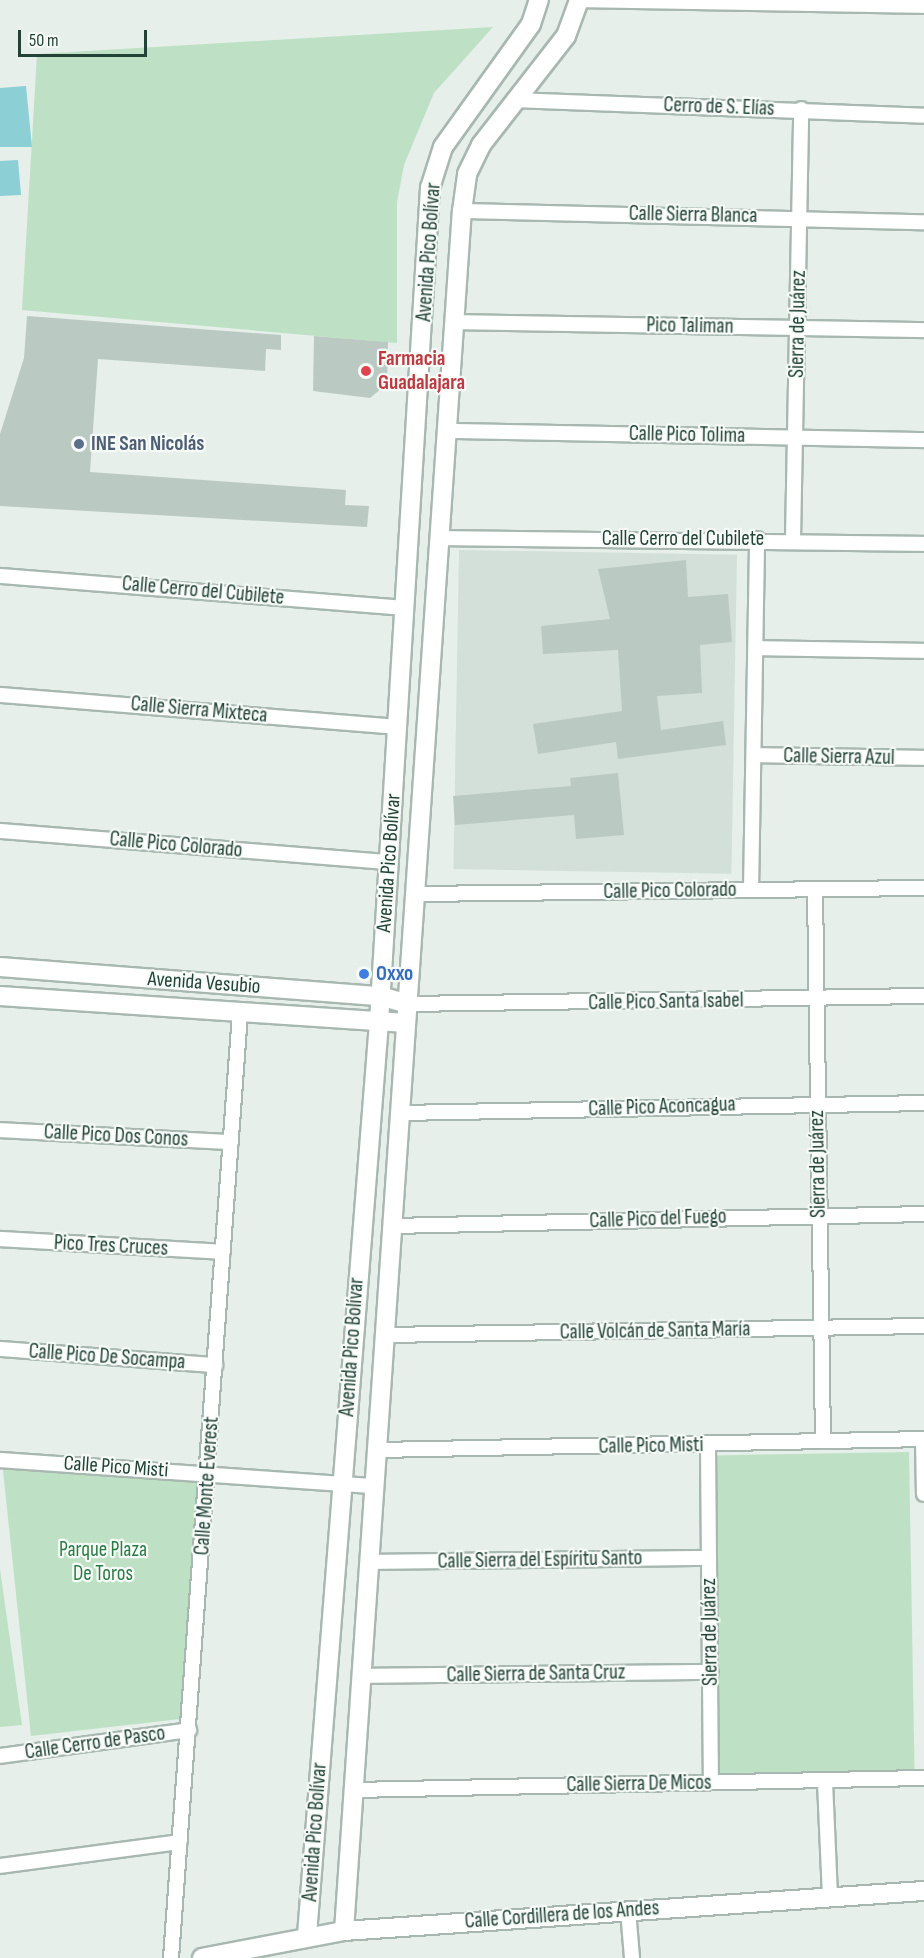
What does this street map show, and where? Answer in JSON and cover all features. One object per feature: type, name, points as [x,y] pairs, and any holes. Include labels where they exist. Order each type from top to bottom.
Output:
[{"type":"street","name":"Avenida Pico Bolívar","points":[[307,1935],[380,996],[430,188],[443,147],[527,30],[539,0]]},
{"type":"street","name":"Avenida Pico Bolívar","points":[[344,1930],[360,1676],[371,1562],[406,1023],[450,431],[462,211],[473,160],[514,100],[566,36],[580,0]]},
{"type":"street","points":[[580,0],[924,6]]},
{"type":"street","name":"Cerro de S. Elías","points":[[514,100],[801,109],[924,116]]},
{"type":"street","name":"Sierra de Juárez","points":[[793,539],[801,109]]},
{"type":"street","name":"Calle Sierra Blanca","points":[[462,211],[799,217],[924,222]]},
{"type":"street","name":"Pico Taliman","points":[[457,322],[924,330]]},
{"type":"street","name":"Calle Pico Tolima","points":[[450,431],[924,440]]},
{"type":"street","name":"Calle Cerro del Cubilete","points":[[442,538],[793,539],[924,544]]},
{"type":"street","points":[[751,890],[757,539]]},
{"type":"street","name":"Calle Cerro del Cubilete","points":[[0,576],[405,608]]},
{"type":"street","points":[[756,648],[924,651]]},
{"type":"street","name":"Calle Sierra Mixteca","points":[[0,696],[398,727]]},
{"type":"street","name":"Calle Sierra Azul","points":[[754,755],[924,758]]},
{"type":"street","name":"Calle Pico Colorado","points":[[0,831],[389,862]]},
{"type":"street","name":"Calle Pico Colorado","points":[[416,894],[924,888]]},
{"type":"street","name":"Sierra de Juárez","points":[[815,889],[816,1102],[824,1439]]},
{"type":"street","name":"Avenida Vesubio","points":[[0,967],[380,996],[408,1004]]},
{"type":"street","name":"Avenida Vesubio","points":[[0,996],[240,1014],[406,1023]]},
{"type":"street","name":"Calle Pico Santa Isabel","points":[[408,1004],[924,996]]},
{"type":"street","name":"Calle Monte Everest","points":[[171,1958],[209,1473],[240,1014]]},
{"type":"street","name":"Calle Pico Aconcagua","points":[[400,1113],[816,1102],[924,1102]]},
{"type":"street","name":"Calle Pico Dos Conos","points":[[0,1130],[231,1142]]},
{"type":"street","name":"Calle Pico del Fuego","points":[[392,1226],[924,1214]]},
{"type":"street","name":"Pico Tres Cruces","points":[[0,1239],[223,1252]]},
{"type":"street","name":"Calle Volcán de Santa María","points":[[386,1335],[924,1326]]},
{"type":"street","name":"Calle Pico De Socampa","points":[[0,1349],[215,1365]]},
{"type":"street","name":"Calle Pico Misti","points":[[378,1450],[708,1446],[824,1439],[923,1439]]},
{"type":"street","points":[[923,1439],[924,1494]]},
{"type":"street","name":"Sierra de Juárez","points":[[708,1446],[711,1782]]},
{"type":"street","name":"Calle Pico Misti","points":[[0,1460],[375,1486]]},
{"type":"street","name":"Calle Sierra del Espíritu Santo","points":[[371,1562],[709,1558]]},
{"type":"street","name":"Calle Sierra de Santa Cruz","points":[[360,1676],[711,1672]]},
{"type":"street","name":"Calle Cerro de Pasco","points":[[0,1756],[189,1730]]},
{"type":"street","name":"Calle Sierra De Micos","points":[[354,1790],[711,1782],[825,1782],[924,1778]]},
{"type":"street","points":[[825,1782],[830,1897]]},
{"type":"street","points":[[0,1866],[179,1842]]},
{"type":"street","name":"Calle Cordillera de los Andes","points":[[202,1958],[307,1935],[344,1930],[924,1892]]},
{"type":"street","points":[[628,1910],[632,1958]]},
{"type":"shaded area","points":[[459,550],[737,555],[731,874],[453,869]]},
{"type":"green space","points":[[493,27],[434,93],[404,165],[397,202],[397,343],[22,310],[37,54]]},
{"type":"green space","points":[[909,1452],[915,1770],[720,1773],[714,1455]]},
{"type":"green space","name":"Parque Plaza De Toros","points":[[2,1461],[200,1477],[180,1719],[31,1736]]},
{"type":"green space","points":[[0,1569],[22,1725],[0,1727]]},
{"type":"water","points":[[26,86],[32,147],[0,147],[0,88]]},
{"type":"water","points":[[18,160],[21,195],[0,196],[0,161]]},
{"type":"building","points":[[27,316],[281,335],[281,350],[266,349],[265,371],[98,359],[90,472],[346,490],[345,505],[369,506],[367,527],[0,506],[0,434],[24,358]]},
{"type":"building","points":[[314,336],[388,342],[387,384],[370,398],[313,391]]},
{"type":"building","points":[[686,560],[688,597],[728,594],[732,642],[700,645],[702,693],[657,696],[661,730],[723,721],[726,745],[618,759],[616,742],[538,754],[533,724],[622,711],[618,650],[543,654],[541,626],[610,619],[598,569]]},
{"type":"building","points":[[618,773],[624,835],[576,839],[574,815],[455,825],[453,796],[571,786],[570,778]]},
{"type":"place","name":"Farmacia Guadalajara","points":[[366,371]]},
{"type":"place","name":"INE San Nicolás","points":[[79,444]]},
{"type":"place","name":"Oxxo","points":[[364,974]]}]
